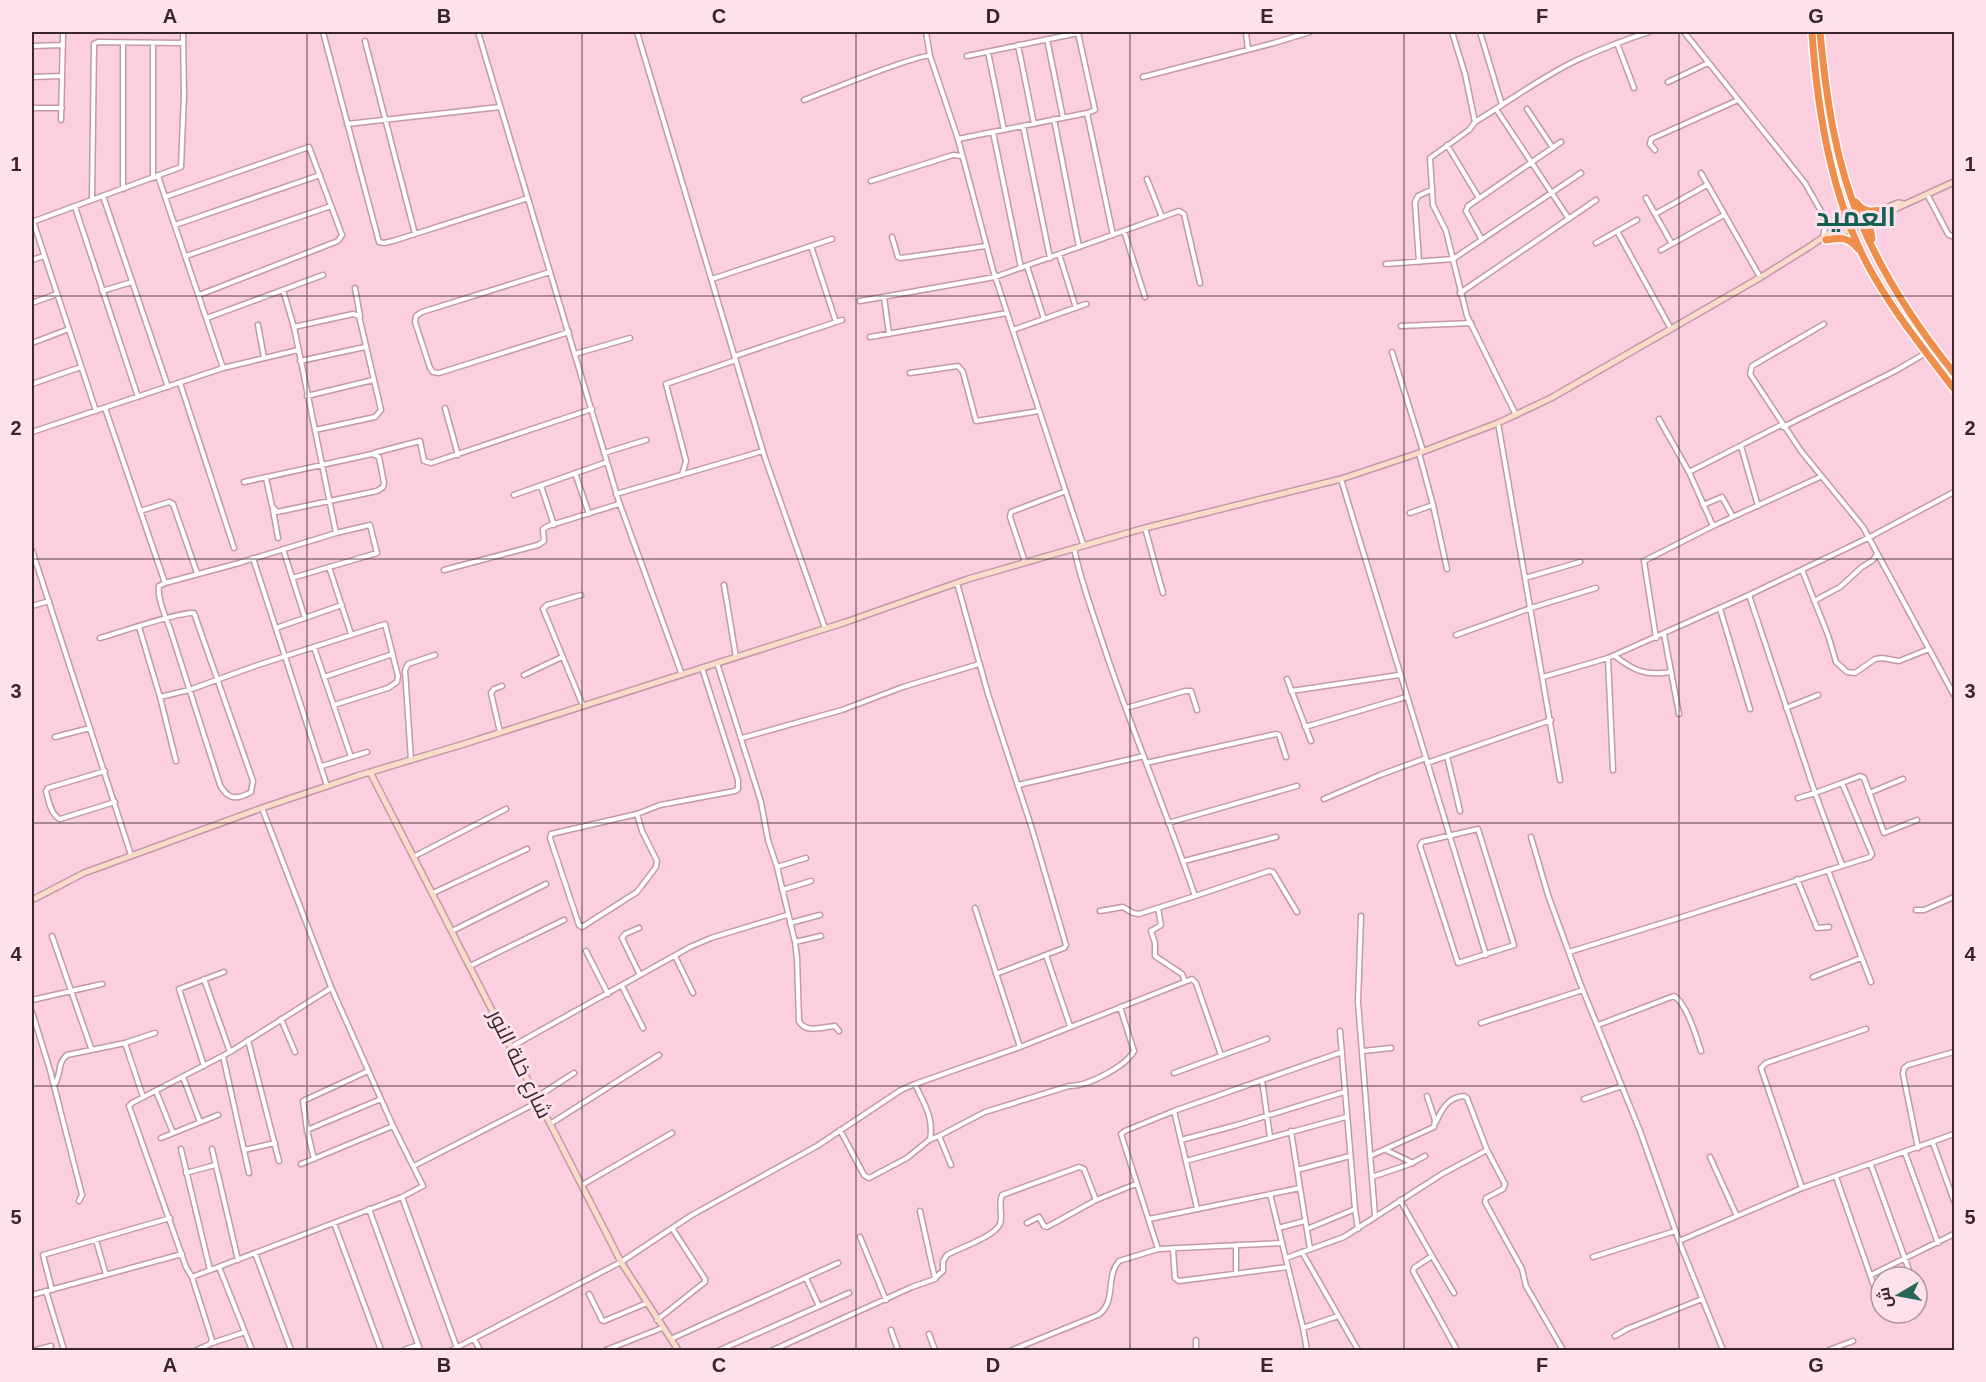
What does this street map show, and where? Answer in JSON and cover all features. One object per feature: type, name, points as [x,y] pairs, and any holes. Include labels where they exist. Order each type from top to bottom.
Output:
[{"type":"highway","points":[[1812,32],[1824,132],[1843,203],[1865,260]]},
{"type":"highway","points":[[1821,32],[1832,122],[1851,196],[1860,221],[1875,253],[1912,316],[1951,363],[1954,373]]},
{"type":"highway","points":[[1851,196],[1863,210],[1882,212]]},
{"type":"highway","points":[[1834,229],[1843,219],[1843,203]]},
{"type":"highway","points":[[1875,253],[1870,229],[1872,222],[1882,212]]},
{"type":"highway","points":[[1824,239],[1839,237],[1849,240],[1865,260],[1901,320],[1954,387]]},
{"type":"main road","points":[[32,900],[84,873],[131,855],[370,772],[682,675],[957,583],[1083,544],[1341,479],[1421,452],[1516,415],[1561,392],[1824,239],[1860,221],[1900,207],[1902,204],[1954,182]]},
{"type":"main road","points":[[1824,239],[1834,229],[1851,225]]},
{"type":"main road","name":"شارع خلة النور","points":[[370,772],[621,1262],[678,1350]]},
{"type":"street","points":[[96,411],[32,221],[182,166],[183,32]]},
{"type":"street","points":[[323,32],[379,242],[384,243],[415,234],[528,198]]},
{"type":"street","points":[[478,32],[616,494],[682,675]]},
{"type":"street","points":[[637,32],[763,452],[825,628]]},
{"type":"street","points":[[926,32],[930,56],[963,156],[995,278],[1083,544]]},
{"type":"street","points":[[1245,32],[1248,50]]},
{"type":"street","points":[[1143,77],[1310,32]]},
{"type":"street","points":[[1452,32],[1465,74],[1475,122]]},
{"type":"street","points":[[1480,32],[1502,105]]},
{"type":"street","points":[[1516,415],[1471,323],[1460,293],[1446,231],[1433,205],[1430,158],[1470,130],[1475,122],[1574,62],[1649,32]]},
{"type":"street","points":[[1684,32],[1805,183],[1834,229]]},
{"type":"street","points":[[958,139],[1095,110],[1078,33],[967,56]]},
{"type":"street","points":[[61,120],[63,35]]},
{"type":"street","points":[[1047,39],[1063,118]]},
{"type":"street","points":[[365,41],[415,234]]},
{"type":"street","points":[[92,199],[93,46],[98,42],[183,43]]},
{"type":"street","points":[[123,43],[123,189]]},
{"type":"street","points":[[153,43],[153,178]]},
{"type":"street","points":[[1617,43],[1634,88]]},
{"type":"street","points":[[32,46],[63,45]]},
{"type":"street","points":[[1018,45],[1034,124]]},
{"type":"street","points":[[988,52],[1004,130]]},
{"type":"street","points":[[804,100],[926,55],[930,56]]},
{"type":"street","points":[[1668,82],[1708,63]]},
{"type":"street","points":[[32,77],[62,76]]},
{"type":"street","points":[[1655,150],[1650,144],[1651,139],[1738,100]]},
{"type":"street","points":[[347,124],[500,107]]},
{"type":"street","points":[[32,108],[62,108]]},
{"type":"street","points":[[1496,109],[1569,219]]},
{"type":"street","points":[[1527,109],[1553,148]]},
{"type":"street","points":[[1087,113],[1113,235]]},
{"type":"street","points":[[1054,119],[1079,247]]},
{"type":"street","points":[[1023,126],[1050,258]]},
{"type":"street","points":[[993,132],[1021,268]]},
{"type":"street","points":[[1482,240],[1466,211],[1467,206],[1561,142]]},
{"type":"street","points":[[1447,145],[1479,198]]},
{"type":"street","points":[[165,197],[307,147],[311,149],[342,235],[338,241],[199,295]]},
{"type":"street","points":[[871,181],[953,155],[963,156]]},
{"type":"street","points":[[1386,264],[1452,259],[1581,173]]},
{"type":"street","points":[[1701,173],[1760,277]]},
{"type":"street","points":[[175,225],[320,175]]},
{"type":"street","points":[[158,176],[223,368]]},
{"type":"street","points":[[1147,179],[1162,217]]},
{"type":"street","points":[[1655,214],[1707,185]]},
{"type":"street","points":[[1419,262],[1415,202],[1418,196],[1431,190]]},
{"type":"street","points":[[1927,193],[1948,234],[1954,236]]},
{"type":"street","points":[[103,196],[168,387]]},
{"type":"street","points":[[1646,198],[1672,244]]},
{"type":"street","points":[[1460,293],[1596,200]]},
{"type":"street","points":[[186,256],[331,206]]},
{"type":"street","points":[[75,207],[138,397]]},
{"type":"street","points":[[860,301],[995,278],[1179,211],[1184,214],[1200,283]]},
{"type":"street","points":[[1661,250],[1724,215]]},
{"type":"street","points":[[1824,216],[1826,228],[1824,239]]},
{"type":"street","points":[[1596,243],[1637,220]]},
{"type":"street","points":[[1124,231],[1145,297]]},
{"type":"street","points":[[1617,231],[1671,329]]},
{"type":"street","points":[[892,237],[898,256],[902,258],[986,246]]},
{"type":"street","points":[[712,279],[832,239]]},
{"type":"street","points":[[811,246],[836,322]]},
{"type":"street","points":[[1059,254],[1076,308]]},
{"type":"street","points":[[32,260],[44,256]]},
{"type":"street","points":[[1027,266],[1044,319]]},
{"type":"street","points":[[550,272],[422,312],[416,316],[415,322],[430,368],[433,372],[438,373],[569,332]]},
{"type":"street","points":[[207,318],[323,275]]},
{"type":"street","points":[[102,291],[132,282]]},
{"type":"street","points":[[315,430],[379,414],[381,410],[365,347],[355,288]]},
{"type":"street","points":[[283,290],[294,327],[336,532]]},
{"type":"street","points":[[32,303],[57,294]]},
{"type":"street","points":[[884,297],[889,334]]},
{"type":"street","points":[[1012,330],[1086,304]]},
{"type":"street","points":[[870,337],[1007,313]]},
{"type":"street","points":[[294,327],[355,314],[361,319]]},
{"type":"street","points":[[682,476],[686,461],[666,384],[842,320]]},
{"type":"street","points":[[1401,326],[1471,323]]},
{"type":"street","points":[[1824,324],[1750,369],[1750,374],[1782,426],[1839,501],[1850,510],[1868,538],[1954,695]]},
{"type":"street","points":[[258,325],[264,358]]},
{"type":"street","points":[[32,343],[69,329]]},
{"type":"street","points":[[575,354],[630,338]]},
{"type":"street","points":[[300,361],[365,347]]},
{"type":"street","points":[[32,432],[223,368],[298,351]]},
{"type":"street","points":[[1392,352],[1421,452],[1447,569]]},
{"type":"street","points":[[1689,472],[1895,371],[1926,352]]},
{"type":"street","points":[[910,373],[958,366],[963,372],[976,421],[1039,411]]},
{"type":"street","points":[[32,384],[81,367]]},
{"type":"street","points":[[307,396],[373,381]]},
{"type":"street","points":[[180,383],[234,548]]},
{"type":"street","points":[[105,408],[165,582]]},
{"type":"street","points":[[445,408],[458,455]]},
{"type":"street","points":[[244,482],[369,455],[420,441],[424,461],[427,463],[458,455],[592,410]]},
{"type":"street","points":[[1659,419],[1689,472],[1713,526]]},
{"type":"street","points":[[1498,423],[1560,780]]},
{"type":"street","points":[[604,453],[646,440]]},
{"type":"street","points":[[1741,446],[1758,506]]},
{"type":"street","points":[[616,494],[763,452]]},
{"type":"street","points":[[272,506],[275,511],[279,512],[382,488],[384,483],[378,457],[369,455]]},
{"type":"street","points":[[514,495],[607,462]]},
{"type":"street","points":[[575,473],[589,514]]},
{"type":"street","points":[[1656,638],[1644,561],[1713,526],[1783,496],[1820,477]]},
{"type":"street","points":[[266,478],[278,538]]},
{"type":"street","points":[[1341,479],[1486,955]]},
{"type":"street","points":[[541,485],[554,525]]},
{"type":"street","points":[[1025,562],[1010,517],[1011,512],[1066,491]]},
{"type":"street","points":[[1543,677],[1614,656],[1656,638],[1868,538],[1954,492]]},
{"type":"street","points":[[1703,505],[1722,497],[1733,517]]},
{"type":"street","points":[[140,511],[169,502],[173,504],[197,573]]},
{"type":"street","points":[[444,570],[538,545],[544,541],[543,529],[620,504]]},
{"type":"street","points":[[1410,513],[1433,505]]},
{"type":"street","points":[[100,638],[167,619],[190,613],[197,616],[253,781],[251,792],[248,794],[230,798],[224,791],[189,690],[167,619],[159,586],[165,582],[336,532],[370,525],[377,553],[292,578]]},
{"type":"street","points":[[1145,528],[1163,593]]},
{"type":"street","points":[[1074,548],[1084,588],[1125,708],[1184,861],[1195,896]]},
{"type":"street","points":[[283,549],[305,618]]},
{"type":"street","points":[[32,552],[131,855]]},
{"type":"street","points":[[1814,601],[1840,587],[1873,560],[1877,554]]},
{"type":"street","points":[[253,558],[327,787]]},
{"type":"street","points":[[1526,578],[1580,562]]},
{"type":"street","points":[[330,567],[351,634]]},
{"type":"street","points":[[1802,570],[1836,662],[1847,672],[1855,673],[1875,659],[1899,661],[1929,649]]},
{"type":"street","points":[[32,573],[39,571]]},
{"type":"street","points":[[957,583],[979,663],[1066,945],[996,974]]},
{"type":"street","points":[[724,585],[736,657]]},
{"type":"street","points":[[1456,635],[1596,588]]},
{"type":"street","points":[[1749,595],[1815,793],[1842,865]]},
{"type":"street","points":[[580,596],[547,605],[543,609],[583,706]]},
{"type":"street","points":[[32,606],[49,601]]},
{"type":"street","points":[[276,628],[342,605]]},
{"type":"street","points":[[1720,609],[1750,709]]},
{"type":"street","points":[[160,697],[189,690],[385,624],[398,676],[395,685],[334,705]]},
{"type":"street","points":[[139,627],[176,761]]},
{"type":"street","points":[[1664,634],[1679,714]]},
{"type":"street","points":[[314,647],[351,757]]},
{"type":"street","points":[[324,677],[393,654]]},
{"type":"street","points":[[411,760],[405,670],[408,664],[435,655]]},
{"type":"street","points":[[1614,656],[1630,668],[1641,672],[1656,674],[1671,672]]},
{"type":"street","points":[[524,675],[562,657]]},
{"type":"street","points":[[1608,658],[1613,770]]},
{"type":"street","points":[[717,663],[761,802],[768,840],[795,942],[799,1022],[807,1029],[835,1026],[839,1031]]},
{"type":"street","points":[[742,738],[842,710],[903,687],[979,663]]},
{"type":"street","points":[[638,814],[642,831],[657,861],[656,867],[637,892],[582,927],[579,925],[551,834],[638,814],[660,805],[738,789],[738,780],[702,668]]},
{"type":"street","points":[[1291,692],[1400,675]]},
{"type":"street","points":[[1287,679],[1311,741]]},
{"type":"street","points":[[500,732],[491,693],[502,686]]},
{"type":"street","points":[[1125,708],[1191,691],[1197,710]]},
{"type":"street","points":[[1786,708],[1818,695]]},
{"type":"street","points":[[1305,727],[1406,697]]},
{"type":"street","points":[[1324,799],[1373,778],[1426,760],[1447,756],[1551,720]]},
{"type":"street","points":[[55,737],[90,728]]},
{"type":"street","points":[[1146,763],[1276,734],[1279,735],[1286,757]]},
{"type":"street","points":[[322,766],[367,752]]},
{"type":"street","points":[[1018,785],[1144,756]]},
{"type":"street","points":[[1447,756],[1460,811]]},
{"type":"street","points":[[105,771],[48,788],[47,796],[54,815],[60,819],[115,801]]},
{"type":"street","points":[[1798,798],[1862,776],[1884,833],[1917,820]]},
{"type":"street","points":[[1869,793],[1903,779]]},
{"type":"street","points":[[1569,952],[1868,858],[1872,854],[1842,783]]},
{"type":"street","points":[[1168,823],[1297,786]]},
{"type":"street","points":[[192,1277],[402,1197],[423,1186],[393,1126],[331,987],[262,808]]},
{"type":"street","points":[[414,856],[506,809]]},
{"type":"street","points":[[1479,830],[1514,945],[1457,962],[1421,844],[1449,837],[1479,830]]},
{"type":"street","points":[[1184,861],[1276,837]]},
{"type":"street","points":[[1531,837],[1583,990],[1650,1157],[1678,1240],[1723,1350]]},
{"type":"street","points":[[433,893],[527,849]]},
{"type":"street","points":[[777,867],[806,858]]},
{"type":"street","points":[[1828,870],[1871,982]]},
{"type":"street","points":[[1100,911],[1123,907],[1136,914],[1269,871],[1273,872],[1297,912]]},
{"type":"street","points":[[1797,879],[1816,928],[1829,927]]},
{"type":"street","points":[[782,890],[811,881]]},
{"type":"street","points":[[452,931],[546,884]]},
{"type":"street","points":[[1916,910],[1924,910],[1954,897]]},
{"type":"street","points":[[975,908],[1020,1047]]},
{"type":"street","points":[[1158,908],[1161,925],[1151,932],[1155,943],[1155,956],[1182,974],[1185,981]]},
{"type":"street","points":[[511,1047],[711,938],[787,915]]},
{"type":"street","points":[[790,923],[820,915]]},
{"type":"street","points":[[1361,916],[1358,1002],[1375,1216]]},
{"type":"street","points":[[470,966],[564,920]]},
{"type":"street","points":[[639,928],[622,938],[640,975]]},
{"type":"street","points":[[52,936],[90,1048]]},
{"type":"street","points":[[795,942],[820,936]]},
{"type":"street","points":[[586,951],[608,994]]},
{"type":"street","points":[[1046,955],[1070,1026]]},
{"type":"street","points":[[675,956],[693,993]]},
{"type":"street","points":[[1813,977],[1861,958]]},
{"type":"street","points":[[204,1066],[179,989],[224,972]]},
{"type":"street","points":[[452,1350],[621,1262],[672,1228],[808,1151],[901,1090],[915,1084],[1020,1047],[1192,979],[1196,981],[1221,1055]]},
{"type":"street","points":[[204,980],[230,1052]]},
{"type":"street","points":[[32,1000],[102,984]]},
{"type":"street","points":[[622,986],[643,1028]]},
{"type":"street","points":[[210,1344],[212,1340],[192,1277],[129,1106],[230,1052],[331,987]]},
{"type":"street","points":[[1481,1023],[1583,990]]},
{"type":"street","points":[[1598,1025],[1674,996],[1685,1011],[1701,1051]]},
{"type":"street","points":[[840,1130],[867,1178],[907,1158],[929,1140],[984,1112],[1069,1086],[1077,1086],[1117,1067],[1134,1051],[1120,1006]]},
{"type":"street","points":[[32,1012],[54,1085],[82,1195],[79,1201]]},
{"type":"street","points":[[281,1019],[296,1052]]},
{"type":"street","points":[[1803,1188],[1761,1068],[1766,1063],[1866,1029]]},
{"type":"street","points":[[1340,1031],[1346,1117],[1358,1229]]},
{"type":"street","points":[[54,1085],[58,1080],[59,1067],[67,1054],[125,1043],[155,1033]]},
{"type":"street","points":[[1174,1073],[1267,1039]]},
{"type":"street","points":[[248,1040],[279,1161]]},
{"type":"street","points":[[125,1043],[143,1097]]},
{"type":"street","points":[[1363,1051],[1391,1048]]},
{"type":"street","points":[[1158,1249],[1121,1134],[1174,1111],[1342,1052]]},
{"type":"street","points":[[1918,1148],[1903,1074],[1904,1068],[1954,1052]]},
{"type":"street","points":[[549,1124],[659,1055]]},
{"type":"street","points":[[223,1056],[249,1173]]},
{"type":"street","points":[[314,1159],[303,1101],[368,1071]]},
{"type":"street","points":[[414,1166],[537,1100],[574,1073]]},
{"type":"street","points":[[183,1077],[200,1122]]},
{"type":"street","points":[[1262,1080],[1270,1137]]},
{"type":"street","points":[[915,1084],[931,1120],[932,1129],[929,1140]]},
{"type":"street","points":[[1584,1099],[1622,1086]]},
{"type":"street","points":[[156,1090],[173,1132]]},
{"type":"street","points":[[1181,1140],[1344,1092]]},
{"type":"street","points":[[1427,1096],[1436,1122]]},
{"type":"street","points":[[1370,1156],[1432,1128],[1448,1102],[1456,1097],[1464,1096],[1505,1186],[1486,1198],[1485,1202],[1522,1269],[1526,1286],[1563,1350]]},
{"type":"street","points":[[307,1130],[381,1099]]},
{"type":"street","points":[[1174,1111],[1197,1208]]},
{"type":"street","points":[[161,1138],[218,1115]]},
{"type":"street","points":[[1186,1161],[1346,1117]]},
{"type":"street","points":[[301,1164],[393,1126]]},
{"type":"street","points":[[1291,1131],[1310,1249]]},
{"type":"street","points":[[581,1186],[672,1133]]},
{"type":"street","points":[[1678,1240],[1803,1188],[1954,1134]]},
{"type":"street","points":[[939,1136],[951,1165]]},
{"type":"street","points":[[244,1150],[275,1143]]},
{"type":"street","points":[[1933,1143],[1954,1202]]},
{"type":"street","points":[[181,1149],[210,1270]]},
{"type":"street","points":[[212,1149],[238,1260]]},
{"type":"street","points":[[1386,1150],[1413,1163]]},
{"type":"street","points":[[1286,1258],[1334,1241],[1358,1229],[1400,1200],[1487,1150]]},
{"type":"street","points":[[1905,1153],[1938,1243]]},
{"type":"street","points":[[1297,1170],[1350,1156]]},
{"type":"street","points":[[1372,1177],[1413,1163],[1425,1156]]},
{"type":"street","points":[[1710,1157],[1737,1214]]},
{"type":"street","points":[[186,1173],[215,1165]]},
{"type":"street","points":[[1871,1165],[1907,1265]]},
{"type":"street","points":[[773,1350],[935,1278],[943,1271],[943,1261],[946,1256],[991,1233],[998,1227],[1002,1196],[1081,1167],[1084,1169],[1096,1200]]},
{"type":"street","points":[[1836,1177],[1869,1272]]},
{"type":"street","points":[[1948,1183],[1954,1181]]},
{"type":"street","points":[[1028,1223],[1039,1217],[1047,1227],[1096,1200],[1136,1184]]},
{"type":"street","points":[[1149,1219],[1300,1188]]},
{"type":"street","points":[[1270,1194],[1303,1328],[1306,1350]]},
{"type":"street","points":[[402,1197],[458,1348]]},
{"type":"street","points":[[1400,1200],[1454,1293]]},
{"type":"street","points":[[369,1209],[420,1350]]},
{"type":"street","points":[[1307,1229],[1355,1209]]},
{"type":"street","points":[[920,1211],[935,1278]]},
{"type":"street","points":[[64,1350],[49,1291],[43,1255],[170,1218]]},
{"type":"street","points":[[1278,1228],[1305,1221]]},
{"type":"street","points":[[334,1223],[381,1350]]},
{"type":"street","points":[[657,1320],[705,1282],[672,1228]]},
{"type":"street","points":[[1593,1257],[1675,1231]]},
{"type":"street","points":[[1893,1265],[1954,1234]]},
{"type":"street","points":[[860,1237],[886,1300]]},
{"type":"street","points":[[96,1240],[106,1275]]},
{"type":"street","points":[[1012,1350],[1023,1348],[1105,1311],[1109,1302],[1112,1271],[1119,1261],[1158,1249],[1281,1243]]},
{"type":"street","points":[[1236,1245],[1236,1274]]},
{"type":"street","points":[[1173,1249],[1174,1278],[1177,1281],[1288,1267]]},
{"type":"street","points":[[1302,1252],[1357,1350]]},
{"type":"street","points":[[255,1253],[291,1350]]},
{"type":"street","points":[[32,1295],[182,1254]]},
{"type":"street","points":[[1432,1256],[1413,1271],[1457,1350]]},
{"type":"street","points":[[671,1339],[838,1263]]},
{"type":"street","points":[[219,1267],[252,1350]]},
{"type":"street","points":[[806,1278],[819,1306]]},
{"type":"street","points":[[720,1350],[849,1293]]},
{"type":"street","points":[[589,1294],[604,1321],[647,1303]]},
{"type":"street","points":[[1615,1336],[1702,1299]]},
{"type":"street","points":[[1303,1328],[1338,1316]]},
{"type":"street","points":[[606,1350],[662,1328]]},
{"type":"street","points":[[891,1330],[898,1350]]},
{"type":"street","points":[[197,1350],[245,1332]]},
{"type":"street","points":[[929,1334],[935,1350]]},
{"type":"street","points":[[474,1339],[480,1350]]},
{"type":"street","points":[[1196,1340],[1196,1350]]},
{"type":"street","points":[[1829,1350],[1853,1341]]},
{"type":"street","points":[[404,1350],[418,1344]]},
{"type":"street","points":[[36,1350],[51,1346]]},
{"type":"district","name":"العميد","points":[[1856,217]]}]
